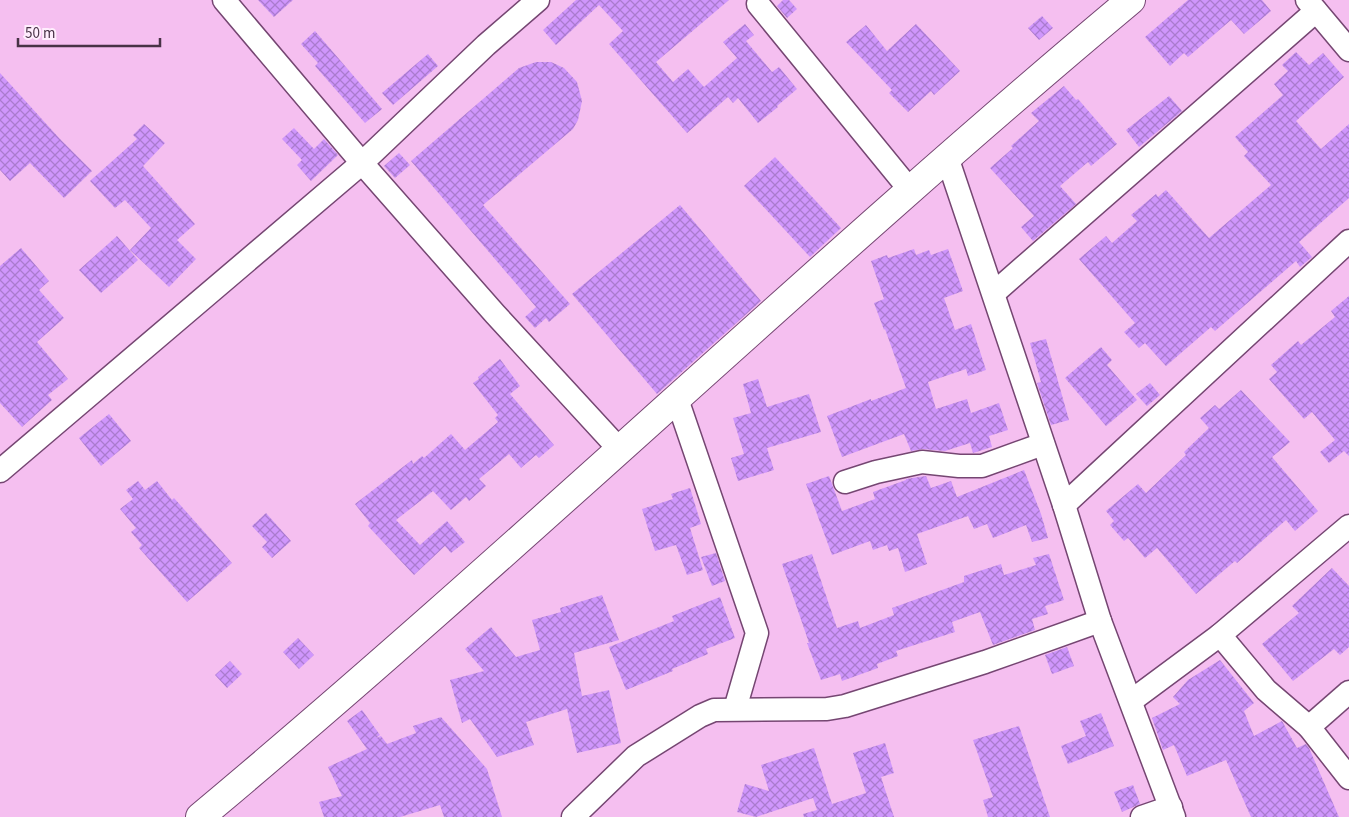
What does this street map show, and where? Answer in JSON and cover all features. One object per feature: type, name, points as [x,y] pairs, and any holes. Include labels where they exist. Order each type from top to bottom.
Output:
[{"type":"street","points":[[224,0],[362,163],[495,314],[620,450]]},
{"type":"street","points":[[0,471],[362,163],[486,46],[538,0]]},
{"type":"street","points":[[200,817],[380,662],[620,450],[1017,95],[1131,0]]},
{"type":"street","points":[[758,4],[910,190]]},
{"type":"street","points":[[994,293],[1312,6],[1349,50]]},
{"type":"street","points":[[947,157],[1064,505],[1100,621],[1173,812],[1142,817]]},
{"type":"street","points":[[1064,505],[1349,241]]},
{"type":"street","points":[[677,399],[757,633],[735,709]]},
{"type":"street","points":[[845,482],[876,472],[922,462],[959,466],[982,466],[1043,444]]},
{"type":"street","points":[[1131,701],[1220,635],[1349,526]]},
{"type":"street","points":[[572,817],[636,756],[700,716],[714,710],[827,709],[845,706],[984,662],[1100,621]]},
{"type":"street","points":[[1220,635],[1266,690],[1309,727],[1349,778]]},
{"type":"street","points":[[1309,727],[1349,692]]},
{"type":"building","points":[[258,0],[293,0],[274,17]]},
{"type":"building","points":[[576,0],[729,0],[656,62],[673,82],[688,69],[704,87],[737,58],[723,42],[745,24],[754,35],[746,41],[772,72],[779,67],[797,89],[758,123],[738,98],[733,103],[728,97],[687,133],[609,44],[623,31],[599,5],[556,45],[543,30]]},
{"type":"building","points":[[783,0],[789,0],[797,9],[787,18],[777,6]]},
{"type":"building","points":[[1188,0],[1262,0],[1271,11],[1244,34],[1231,20],[1188,57],[1184,53],[1170,66],[1145,37]]},
{"type":"building","points":[[1042,16],[1053,28],[1039,40],[1028,28]]},
{"type":"building","points":[[916,24],[960,71],[934,95],[931,91],[908,112],[889,93],[892,90],[846,42],[866,25],[887,51]]},
{"type":"building","points":[[315,31],[382,109],[365,123],[315,66],[318,63],[301,44]]},
{"type":"building","points":[[1296,52],[1309,65],[1323,53],[1344,77],[1296,121],[1321,149],[1349,124],[1349,198],[1299,242],[1312,257],[1300,267],[1296,261],[1215,331],[1211,327],[1166,366],[1145,343],[1139,348],[1124,332],[1135,323],[1079,259],[1106,236],[1112,243],[1137,221],[1131,215],[1156,194],[1158,197],[1166,190],[1209,238],[1271,185],[1244,156],[1248,152],[1235,137],[1283,95],[1274,84],[1288,71],[1282,65]]},
{"type":"building","points":[[428,54],[438,66],[393,105],[382,93]]},
{"type":"building","points":[[536,62],[551,62],[564,68],[577,82],[582,101],[578,120],[573,129],[483,205],[570,304],[549,322],[546,318],[535,328],[525,317],[536,307],[411,161],[519,68]]},
{"type":"building","points":[[0,73],[92,171],[64,198],[30,163],[10,181],[0,170]]},
{"type":"building","points":[[1064,86],[1076,100],[1078,99],[1117,144],[1091,166],[1088,162],[1060,186],[1076,204],[1033,241],[1021,227],[1034,216],[990,168],[1039,121],[1031,113]]},
{"type":"building","points":[[1169,96],[1182,111],[1139,147],[1126,130]]},
{"type":"building","points":[[144,124],[165,143],[143,166],[195,224],[177,240],[196,259],[169,287],[130,250],[151,228],[125,200],[115,208],[90,181],[137,139],[133,135]]},
{"type":"building","points":[[294,128],[314,149],[324,139],[338,155],[311,181],[297,165],[302,160],[282,139]]},
{"type":"building","points":[[399,153],[410,165],[395,178],[384,166]]},
{"type":"building","points":[[775,157],[841,228],[810,257],[744,186]]},
{"type":"building","points":[[680,205],[761,301],[657,394],[572,294]]},
{"type":"building","points":[[117,236],[138,260],[101,293],[79,270]]},
{"type":"building","points":[[21,248],[49,281],[39,290],[64,318],[37,342],[68,379],[48,395],[52,400],[22,427],[0,403],[0,266]]},
{"type":"building","points":[[914,249],[916,255],[929,250],[931,255],[948,249],[963,291],[944,298],[955,330],[971,324],[986,370],[968,376],[966,369],[928,382],[936,409],[967,399],[971,413],[999,403],[1008,430],[989,436],[992,447],[973,453],[970,443],[945,451],[923,449],[911,451],[904,434],[842,457],[827,416],[906,388],[874,303],[884,299],[871,261],[887,255],[888,258]]},
{"type":"building","points":[[1349,296],[1349,456],[1344,451],[1329,463],[1320,452],[1335,440],[1312,412],[1304,419],[1269,379],[1277,372],[1271,365],[1298,341],[1301,345],[1335,317],[1331,311]]},
{"type":"building","points":[[1046,339],[1069,420],[1051,425],[1037,383],[1041,382],[1030,343]]},
{"type":"building","points":[[1101,347],[1112,360],[1107,365],[1137,400],[1106,426],[1065,378]]},
{"type":"building","points":[[500,359],[520,386],[510,394],[554,445],[539,458],[536,455],[521,468],[509,454],[479,479],[486,486],[469,501],[466,497],[451,510],[433,491],[396,520],[420,545],[447,521],[465,542],[451,553],[445,546],[414,575],[368,526],[370,523],[355,504],[412,460],[413,464],[422,456],[424,458],[451,434],[465,450],[498,422],[495,418],[498,415],[473,383]]},
{"type":"building","points":[[758,379],[767,407],[809,394],[821,432],[767,448],[774,470],[738,481],[731,458],[744,454],[733,418],[751,413],[743,384]]},
{"type":"building","points":[[1150,383],[1160,395],[1147,406],[1136,394]]},
{"type":"building","points":[[1241,390],[1290,442],[1272,457],[1318,511],[1295,531],[1286,520],[1237,563],[1235,561],[1196,594],[1157,548],[1145,558],[1128,538],[1124,541],[1110,525],[1114,521],[1106,511],[1138,484],[1146,493],[1186,455],[1184,452],[1209,428],[1200,418],[1215,405],[1219,409]]},
{"type":"building","points":[[109,414],[131,441],[101,466],[79,438]]},
{"type":"building","points":[[1024,470],[1048,538],[1032,542],[1026,525],[993,538],[987,524],[974,529],[968,516],[917,534],[927,564],[905,572],[898,548],[889,551],[887,545],[873,550],[870,541],[832,555],[806,484],[829,476],[842,511],[875,499],[873,492],[906,479],[926,476],[931,488],[951,481],[957,497]]},
{"type":"building","points":[[138,481],[145,490],[157,481],[172,500],[174,498],[232,563],[187,602],[139,548],[142,545],[131,532],[136,528],[120,509],[133,499],[126,490]]},
{"type":"building","points":[[690,488],[701,524],[690,528],[703,570],[687,575],[676,545],[655,551],[642,509],[673,499],[671,494]]},
{"type":"building","points":[[266,513],[291,541],[272,558],[262,547],[267,542],[252,526]]},
{"type":"building","points":[[716,553],[725,581],[712,586],[701,557]]},
{"type":"building","points":[[812,554],[837,628],[858,621],[860,628],[894,615],[892,608],[964,582],[964,576],[1001,564],[1004,575],[1036,565],[1033,558],[1049,554],[1064,600],[1045,606],[1048,614],[1032,619],[1035,630],[993,645],[980,612],[952,622],[955,632],[896,651],[898,656],[877,664],[878,668],[842,681],[840,674],[821,680],[782,564]]},
{"type":"building","points":[[1332,568],[1349,586],[1349,647],[1340,655],[1334,649],[1293,681],[1262,644],[1299,613],[1292,606]]},
{"type":"building","points":[[602,595],[619,640],[574,653],[582,696],[609,690],[621,743],[577,753],[567,709],[526,722],[534,745],[497,757],[470,719],[462,723],[450,680],[484,671],[465,649],[491,627],[516,657],[540,650],[532,620],[561,612],[560,608]]},
{"type":"building","points":[[720,597],[735,638],[706,649],[708,654],[672,669],[673,671],[626,690],[609,647],[674,621],[672,616]]},
{"type":"building","points":[[298,638],[314,655],[299,669],[283,652]]},
{"type":"building","points":[[1067,647],[1074,666],[1052,674],[1045,655]]},
{"type":"building","points":[[1220,660],[1254,703],[1244,711],[1254,736],[1282,721],[1297,748],[1306,744],[1309,748],[1339,817],[1251,817],[1226,760],[1187,776],[1174,745],[1163,750],[1152,718],[1180,704],[1173,697],[1188,680]]},
{"type":"building","points":[[230,661],[242,674],[227,688],[215,675]]},
{"type":"building","points":[[362,710],[380,735],[376,738],[381,736],[387,744],[416,733],[413,726],[441,717],[487,769],[502,817],[444,817],[440,805],[400,817],[324,817],[319,802],[342,796],[328,767],[367,749],[347,721]]},
{"type":"building","points":[[1101,713],[1114,746],[1068,764],[1061,746],[1086,736],[1080,721]]},
{"type":"building","points":[[1019,726],[1050,817],[988,817],[983,800],[993,797],[973,740]]},
{"type":"building","points":[[885,743],[894,773],[881,777],[894,817],[804,817],[803,814],[817,810],[813,798],[756,817],[737,812],[745,784],[769,791],[761,765],[814,748],[832,804],[866,793],[853,753]]},
{"type":"building","points":[[1133,785],[1140,804],[1122,812],[1114,792]]}]
